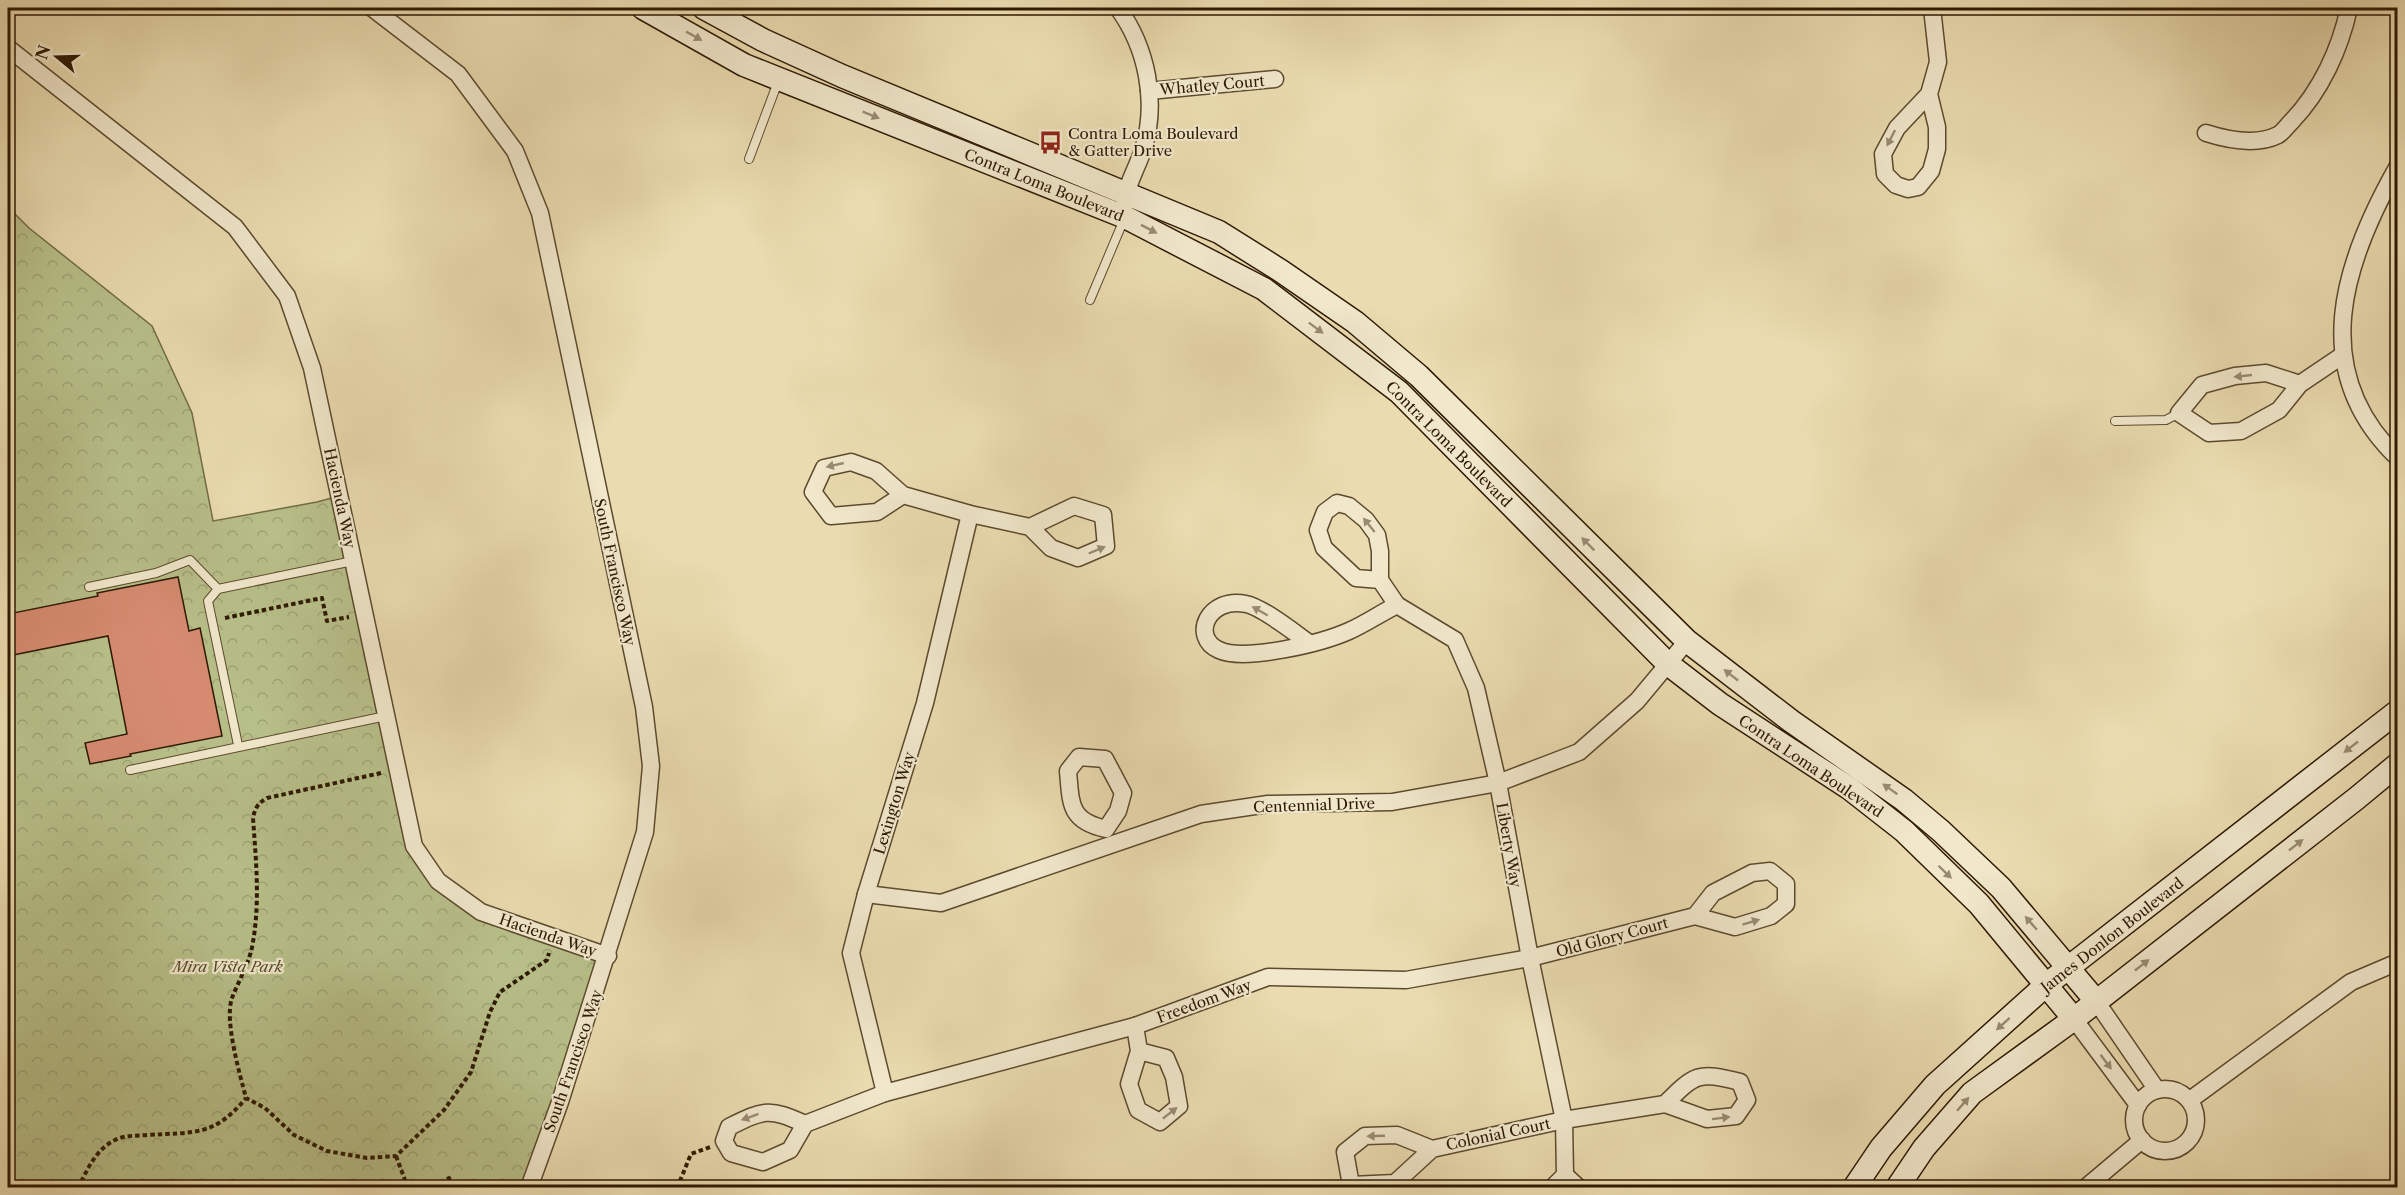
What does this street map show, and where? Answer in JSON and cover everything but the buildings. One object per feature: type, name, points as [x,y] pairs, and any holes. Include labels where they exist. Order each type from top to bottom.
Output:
[{"type":"main road","name":"Contra Loma Boulevard","points":[[643,8],[744,64],[1125,217],[1264,289],[1399,392],[1668,664],[1720,704],[1849,788],[1904,831],[1979,904],[2074,1019]]},
{"type":"main road","name":"Contra Loma Boulevard","points":[[704,8],[763,40],[842,76],[1219,232],[1355,322],[1419,376],[1687,641],[1791,722],[1904,800],[1934,825],[2001,888],[2070,967],[2096,1001]]},
{"type":"main road","name":"James Donlon Boulevard","points":[[1854,1188],[1881,1148],[1935,1085],[2046,986],[2397,711]]},
{"type":"main road","points":[[1897,1188],[1924,1148],[1972,1093],[2074,1019],[2357,798],[2397,764]]},
{"type":"street","name":"South Francisco Way","points":[[372,8],[458,74],[515,151],[540,213],[644,707],[651,766],[645,832],[561,1102],[529,1188]]},
{"type":"street","points":[[1118,8],[1141,49],[1149,91],[1149,115],[1143,148],[1126,193],[1125,217]]},
{"type":"street","points":[[1929,94],[1937,127],[1938,149],[1931,171],[1918,187],[1908,189],[1896,185],[1885,174],[1883,154],[1897,128],[1929,94],[1938,62],[1932,8]]},
{"type":"street","points":[[2206,133],[2222,138],[2258,141],[2279,135],[2300,113],[2323,77],[2343,33],[2349,8]]},
{"type":"street","name":"Hacienda Way","points":[[8,48],[235,227],[287,296],[312,368],[414,846],[438,881],[481,912],[608,956]]},
{"type":"street","name":"Whatley Court","points":[[1149,91],[1275,79]]},
{"type":"street","points":[[2397,166],[2365,228],[2349,275],[2343,312],[2343,355],[2349,381],[2362,411],[2379,437],[2397,458]]},
{"type":"street","points":[[2300,384],[2265,373],[2235,376],[2202,385],[2179,413],[2209,433],[2241,431],[2279,410],[2300,384],[2343,355]]},
{"type":"street","points":[[903,495],[877,512],[831,516],[813,492],[824,468],[851,462],[876,471],[903,495],[970,514],[1030,527]]},
{"type":"street","points":[[1309,643],[1247,604],[1220,605],[1209,612],[1205,625],[1208,639],[1216,649],[1229,653],[1255,654],[1309,643],[1348,632],[1397,604],[1380,580],[1380,551],[1377,535],[1366,520],[1349,506],[1337,503],[1324,512],[1318,530],[1324,548],[1356,578],[1380,580]]},
{"type":"street","name":"Lexington Way","points":[[885,1093],[851,953],[866,894],[925,703],[970,514]]},
{"type":"street","name":"Liberty Way","points":[[1397,604],[1455,640],[1476,688],[1498,783],[1530,958],[1564,1120],[1565,1175]]},
{"type":"street","name":"Centennial Drive","points":[[866,894],[941,903],[1111,847],[1201,814],[1268,804],[1392,802],[1498,783],[1580,752],[1637,701],[1687,641]]},
{"type":"street","points":[[1106,829],[1111,847]]},
{"type":"street","name":"Old Glory Court","points":[[1530,958],[1695,916],[1735,927],[1771,916],[1786,904],[1786,884],[1770,871],[1752,873],[1713,893],[1695,916]]},
{"type":"street","name":"Freedom Way","points":[[805,1124],[885,1093],[1135,1026],[1268,977],[1406,980],[1530,958]]},
{"type":"street","points":[[2190,1100],[2351,982],[2397,962]]},
{"type":"street","points":[[2096,1001],[2157,1090]]},
{"type":"street","points":[[2074,1019],[2138,1105]]},
{"type":"street","points":[[1135,1026],[1139,1051]]},
{"type":"street","points":[[2157,1090],[2175,1090],[2190,1100],[2197,1120],[2195,1131],[2181,1147],[2160,1151],[2150,1147],[2142,1140],[2134,1123],[2138,1105],[2149,1093],[2157,1090]]},
{"type":"street","name":"Colonial Court","points":[[1432,1149],[1397,1135],[1365,1136],[1345,1152],[1351,1185],[1395,1183],[1432,1149],[1564,1120],[1665,1104]]},
{"type":"street","points":[[777,1111],[805,1124],[790,1150],[763,1162],[731,1153],[724,1141],[729,1127],[753,1115],[777,1111]]},
{"type":"street","points":[[2085,1188],[2142,1140]]},
{"type":"street","points":[[1552,1188],[1565,1175],[1579,1188]]},
{"type":"lane","points":[[749,159],[780,79]]},
{"type":"lane","points":[[1090,300],[1125,217]]},
{"type":"lane","points":[[2115,421],[2166,420],[2179,413]]},
{"type":"lane","points":[[89,587],[156,573],[190,560],[218,589]]},
{"type":"lane","points":[[238,746],[208,601],[218,589],[353,561]]},
{"type":"lane","points":[[130,770],[386,716]]},
{"type":"path","points":[[212,621],[322,598],[327,621],[365,614]]},
{"type":"path","points":[[398,770],[267,798],[260,801],[255,808],[253,818],[258,885],[253,944],[231,1000],[230,1018],[238,1069],[246,1098],[265,1108],[294,1135],[327,1151],[367,1158],[396,1156],[444,1110],[471,1072],[490,1012],[500,992],[547,960],[554,938]]},
{"type":"path","points":[[78,1188],[100,1151],[114,1140],[126,1136],[199,1132],[217,1126],[232,1115],[246,1098]]},
{"type":"path","points":[[677,1188],[691,1154],[724,1141]]},
{"type":"path","points":[[396,1156],[408,1188]]},
{"type":"path","points":[[435,1188],[449,1178],[453,1188]]},
{"type":"green space","name":"Mira Vista Park","points":[[8,207],[29,228],[152,326],[192,413],[213,521],[339,496],[414,846],[481,912],[608,956],[529,1187],[30,1188],[8,1177]]},
{"type":"place","name":"Contra Loma Boulevard & Gatter Drive","points":[[1050,142]]}]
